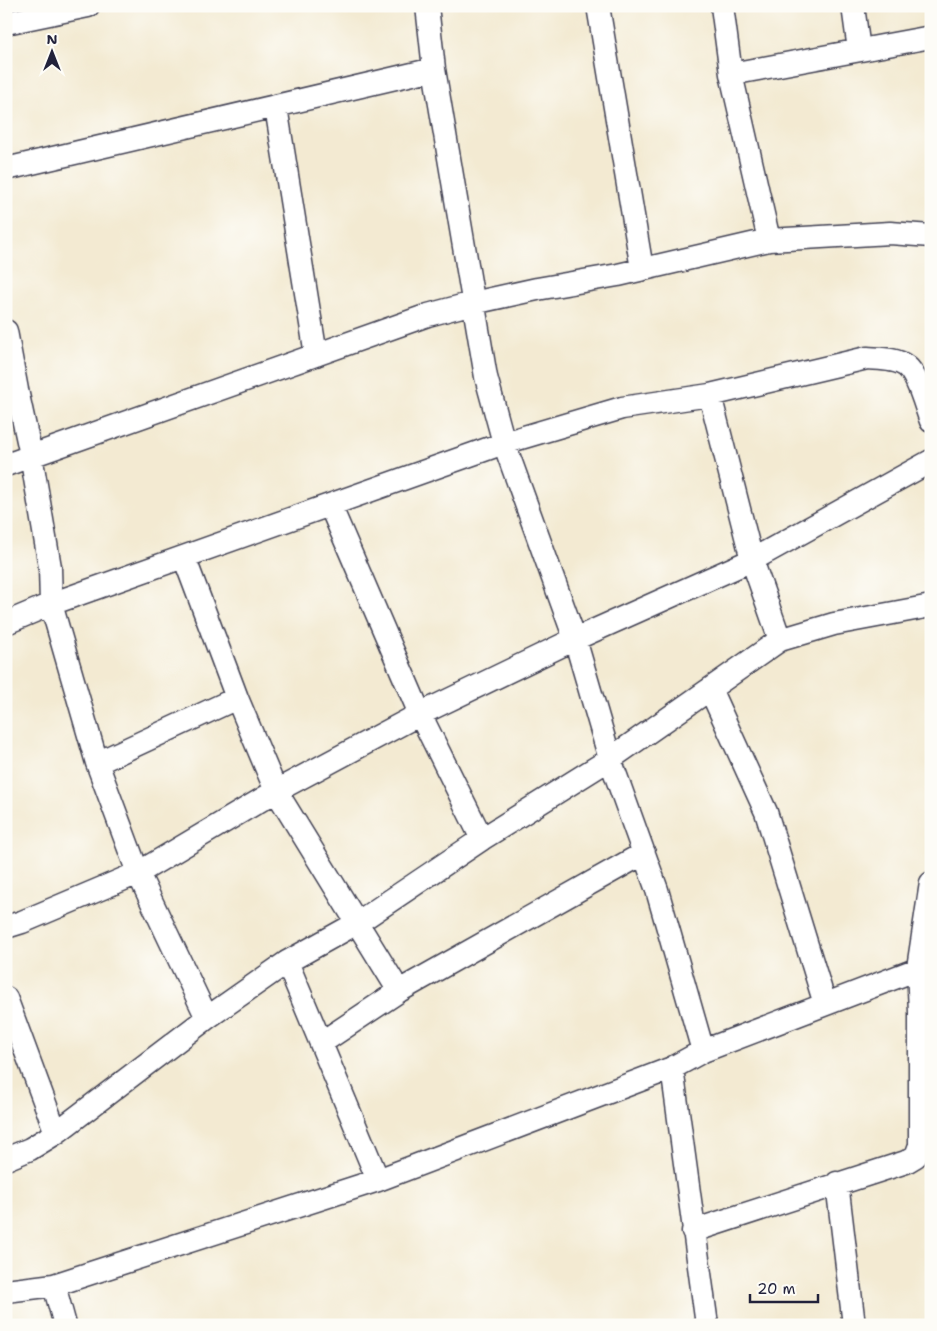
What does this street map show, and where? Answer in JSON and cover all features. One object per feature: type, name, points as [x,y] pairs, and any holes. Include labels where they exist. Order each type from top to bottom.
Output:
[{"type":"street","points":[[6,23],[88,6]]},
{"type":"street","points":[[427,6],[434,69],[486,377],[504,442],[575,639],[610,759],[657,890],[703,1051]]},
{"type":"street","points":[[598,6],[642,270]]},
{"type":"street","points":[[722,6],[731,74],[769,240]]},
{"type":"street","points":[[853,6],[860,50]]},
{"type":"street","points":[[731,74],[931,37]]},
{"type":"street","points":[[6,169],[434,69]]},
{"type":"street","points":[[276,107],[316,355]]},
{"type":"street","points":[[6,465],[428,315],[473,303],[642,270],[769,240],[890,233],[931,236]]},
{"type":"street","points":[[6,331],[31,455],[50,567],[51,604],[97,763],[138,872],[207,1018]]},
{"type":"street","points":[[6,623],[51,604],[504,442],[622,408],[710,395],[867,358],[888,359],[906,366],[915,379],[931,421]]},
{"type":"street","points":[[710,395],[752,560],[780,640]]},
{"type":"street","points":[[6,926],[22,922],[138,872],[276,791],[420,714],[575,639],[752,560],[931,461]]},
{"type":"street","points":[[330,505],[420,714],[482,839]]},
{"type":"street","points":[[184,557],[237,698],[276,791],[399,991]]},
{"type":"street","points":[[6,1159],[30,1149],[56,1133],[207,1018],[287,962],[357,923],[482,839],[610,759],[780,640],[834,624],[931,606]]},
{"type":"street","points":[[710,689],[766,812],[825,1004]]},
{"type":"street","points":[[97,763],[237,698]]},
{"type":"street","points":[[321,1043],[399,991],[644,854]]},
{"type":"street","points":[[693,1231],[906,1162],[916,1156],[920,1145],[920,1012],[931,883]]},
{"type":"street","points":[[287,962],[378,1180]]},
{"type":"street","points":[[6,1291],[54,1285],[378,1180],[672,1068],[703,1051],[924,966]]},
{"type":"street","points":[[6,998],[56,1133]]},
{"type":"street","points":[[672,1068],[704,1324]]},
{"type":"street","points":[[837,1183],[854,1325]]},
{"type":"street","points":[[54,1285],[65,1325]]}]
